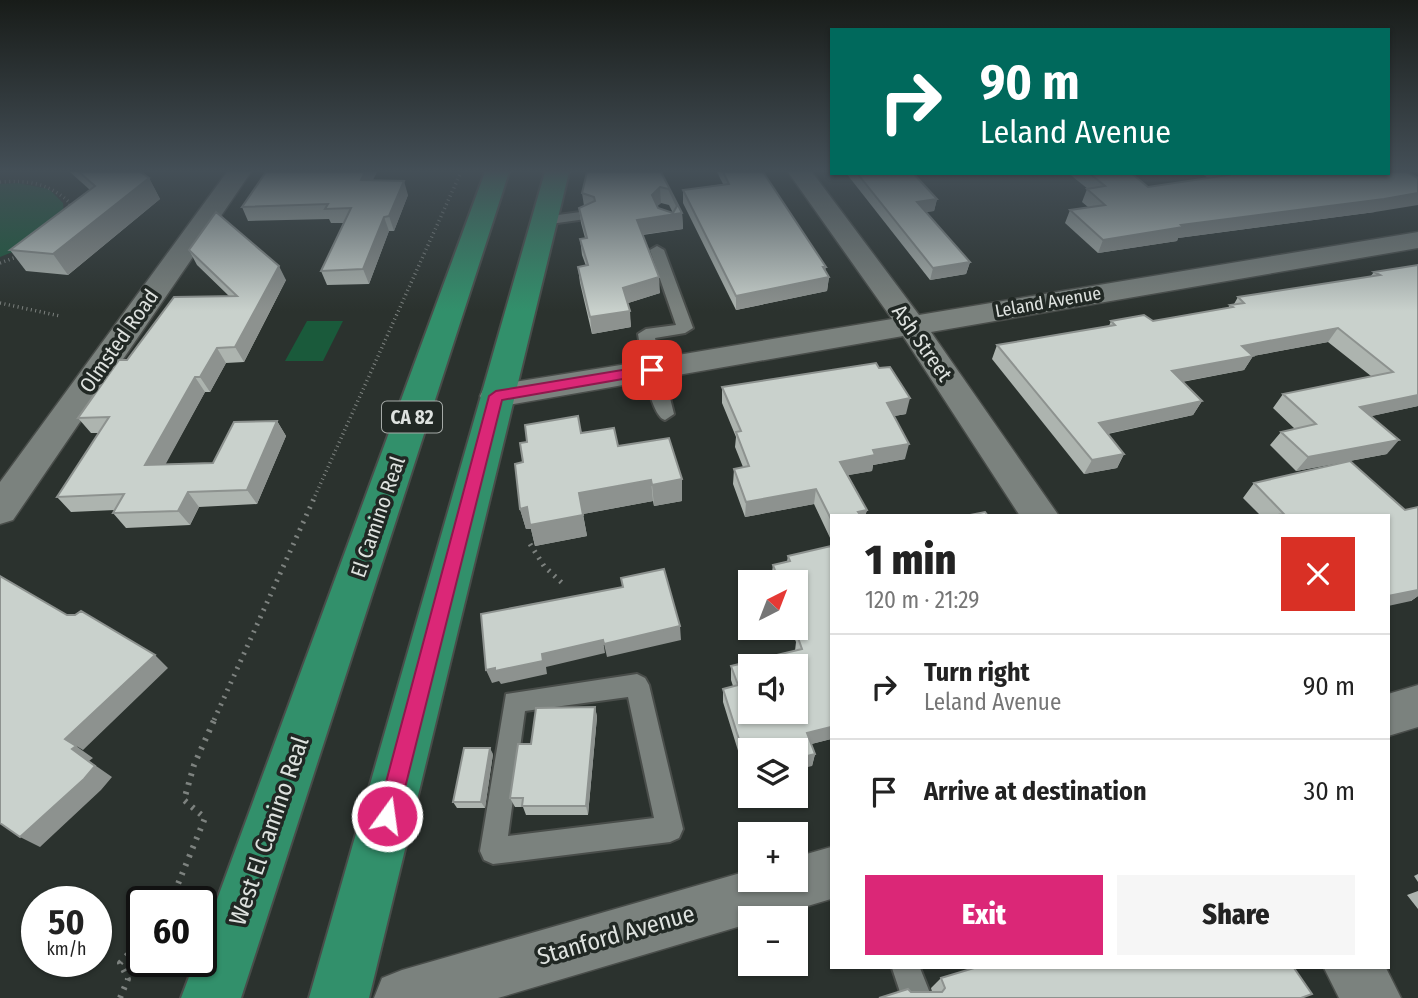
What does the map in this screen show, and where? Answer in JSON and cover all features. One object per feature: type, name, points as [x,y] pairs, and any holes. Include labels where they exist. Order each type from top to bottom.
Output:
[{"type":"main road","name":"El Camino Real","points":[[327,663],[481,219]]},
{"type":"main road","points":[[340,998],[543,221]]},
{"type":"main road","name":"West El Camino Real","points":[[211,998],[327,663]]},
{"type":"street","name":"Olmsted Road","points":[[0,510],[206,219]]},
{"type":"street","name":"Ash Street","points":[[834,219],[911,325],[1039,514]]},
{"type":"street","name":"Leland Avenue","points":[[496,396],[1418,240]]},
{"type":"street","points":[[1390,714],[1418,706]]},
{"type":"street","name":"Stanford Avenue","points":[[402,998],[830,873]]},
{"type":"street","points":[[1353,969],[1373,998]]},
{"type":"lane","points":[[543,221],[562,219]]},
{"type":"lane","points":[[657,250],[685,328],[646,334],[665,368],[665,415]]},
{"type":"lane","points":[[636,685],[670,829],[493,851],[514,702],[636,685]]},
{"type":"lane","points":[[906,969],[917,998]]},
{"type":"path","points":[[177,886],[205,818],[184,800],[194,765],[440,219]]},
{"type":"path","points":[[0,263],[24,254]]},
{"type":"path","points":[[0,303],[60,316]]},
{"type":"path","points":[[530,544],[544,566],[562,583]]},
{"type":"path","points":[[126,956],[120,963],[126,975]]},
{"type":"path","points":[[120,998],[127,977]]},
{"type":"green space","points":[[0,219],[59,219],[27,246],[0,257]]},
{"type":"green space","points":[[307,321],[343,321],[323,361],[285,361]]},
{"type":"building","points":[[52,219],[98,219],[53,254],[10,250]]},
{"type":"building","points":[[211,219],[224,219],[279,266],[235,347],[217,348],[200,377],[195,377],[145,465],[213,463],[234,422],[277,421],[247,490],[188,492],[178,511],[113,513],[124,494],[57,497],[109,417],[78,418],[119,360],[127,360],[174,297],[237,296],[189,250]]},
{"type":"building","points":[[346,219],[383,219],[363,269],[321,271]]},
{"type":"building","points":[[582,219],[646,219],[637,220],[659,277],[623,288],[630,311],[590,317],[578,267],[588,265],[580,239],[587,238]]},
{"type":"building","points":[[697,219],[794,219],[826,267],[823,267],[829,277],[736,296]]},
{"type":"building","points":[[893,219],[932,219],[970,262],[933,268]]},
{"type":"building","points":[[1079,219],[1231,219],[1181,225],[1183,227],[1103,240]]},
{"type":"building","points":[[1418,265],[1418,395],[1360,407],[1399,440],[1308,457],[1281,432],[1316,424],[1283,394],[1393,372],[1338,328],[1242,346],[1253,356],[1172,371],[1202,401],[1099,423],[1124,454],[1092,460],[997,345],[1115,325],[1111,321],[1144,315],[1153,321],[1233,307],[1230,305],[1244,303],[1238,297],[1380,275],[1374,272]]},
{"type":"building","points":[[876,363],[879,368],[890,367],[910,398],[887,403],[909,444],[873,450],[875,455],[840,462],[867,510],[858,512],[860,514],[830,514],[830,517],[816,489],[746,502],[734,469],[749,466],[736,432],[741,431],[722,387]]},
{"type":"building","points":[[578,416],[581,433],[614,428],[618,446],[669,438],[682,479],[652,485],[651,480],[579,493],[583,515],[530,525],[527,507],[520,509],[515,464],[523,462],[520,443],[527,442],[525,425]]},
{"type":"building","points":[[1350,461],[1405,510],[1418,507],[1418,590],[1390,596],[1390,514],[1284,514],[1254,483]]},
{"type":"building","points":[[830,546],[830,727],[807,733],[815,754],[808,756],[808,738],[739,738],[723,689],[738,685],[738,724],[808,724],[808,654],[781,654],[802,649],[799,640],[808,640],[808,570],[775,570],[773,565],[790,561],[788,556]]},
{"type":"building","points":[[664,569],[680,626],[604,644],[603,640],[542,654],[543,661],[495,671],[495,668],[486,670],[481,614],[623,587],[621,578]]},
{"type":"building","points":[[0,576],[67,615],[75,615],[81,611],[155,655],[65,739],[76,746],[72,749],[95,766],[20,837],[0,823]]},
{"type":"building","points":[[738,664],[738,685],[731,666]]},
{"type":"building","points":[[595,707],[586,806],[522,806],[523,798],[510,798],[518,744],[531,744],[536,708]]},
{"type":"building","points":[[464,748],[490,748],[481,802],[453,802]]},
{"type":"building","points":[[971,969],[1295,969],[1312,994],[1301,998],[879,998],[908,989],[911,992],[942,992],[945,988],[941,978]]},
{"type":"route","points":[[387,816],[496,396],[652,370]]}]
